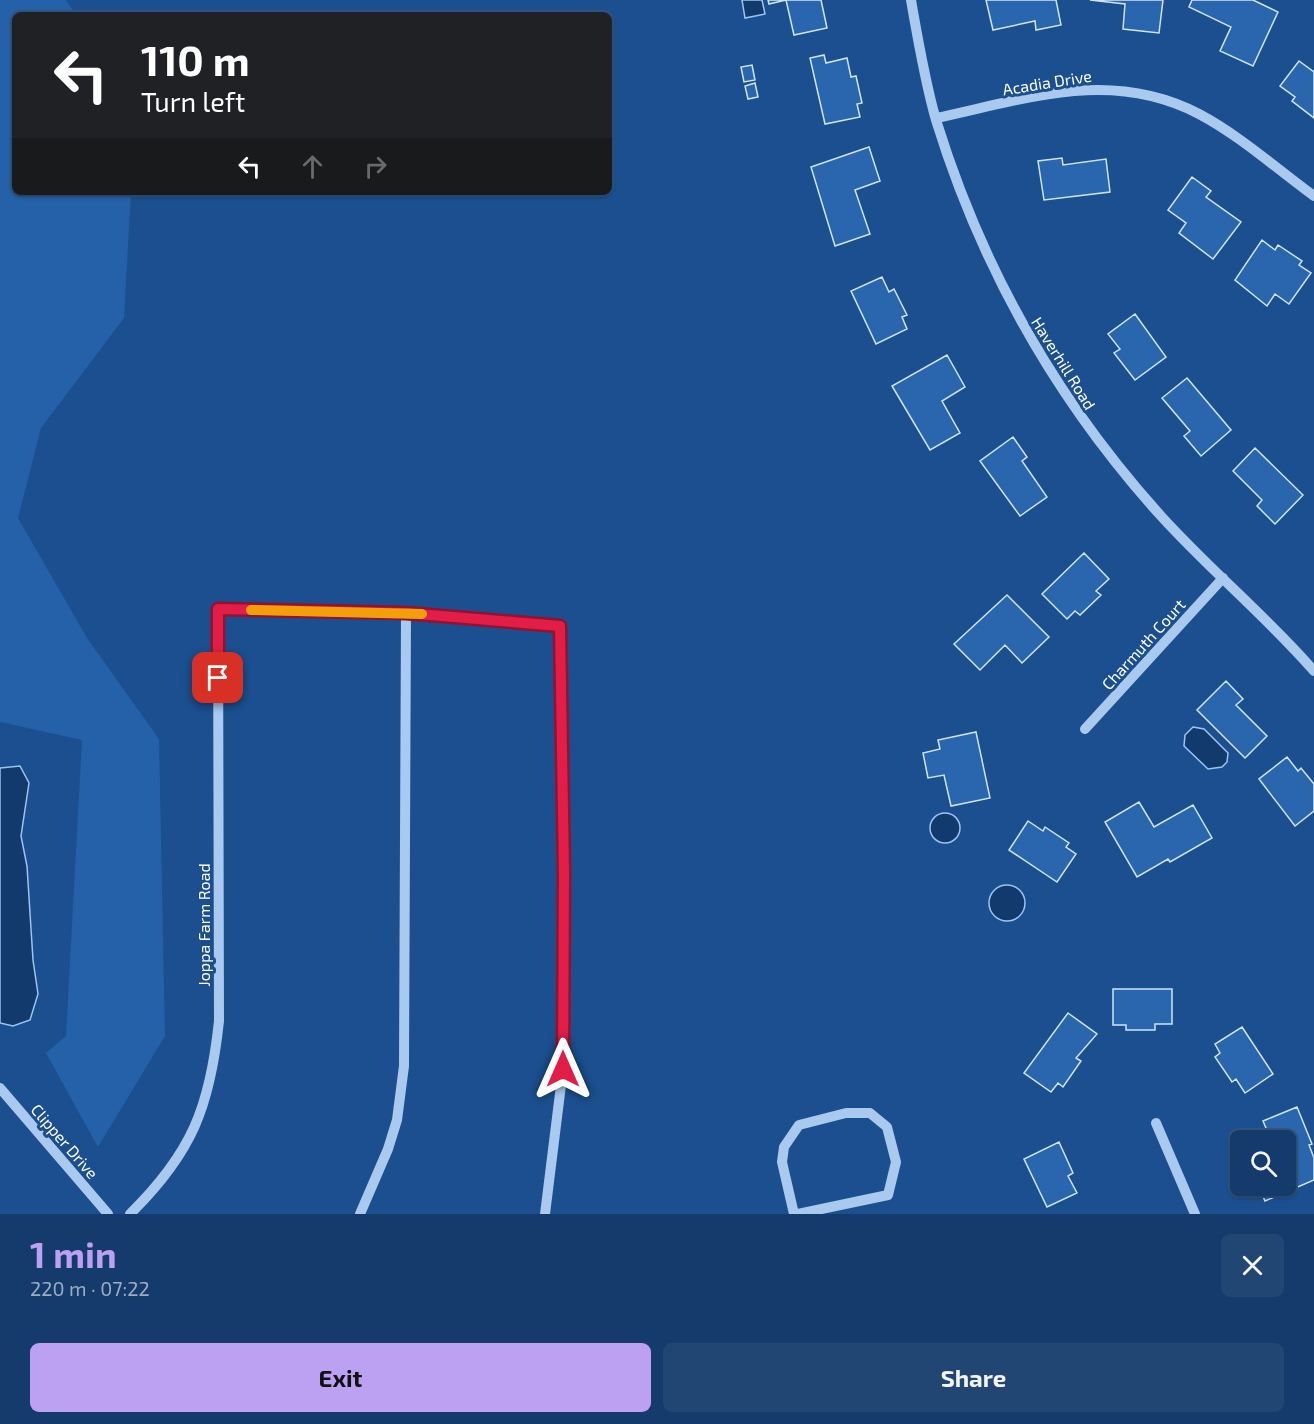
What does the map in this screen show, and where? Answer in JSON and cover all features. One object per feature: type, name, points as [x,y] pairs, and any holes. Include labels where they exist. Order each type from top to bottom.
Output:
[{"type":"street","name":"Haverhill Road","points":[[911,0],[936,118],[956,177],[1001,284],[1056,382],[1121,470],[1161,516],[1272,625],[1314,671]]},
{"type":"street","name":"Acadia Drive","points":[[936,118],[1071,90],[1109,88],[1139,92],[1169,100],[1200,114],[1314,196]]},
{"type":"street","name":"Charmuth Court","points":[[1085,729],[1222,578]]},
{"type":"street","name":"Joppa Farm Road","points":[[130,1214],[156,1187],[183,1150],[203,1110],[215,1061],[219,1021],[218,609],[406,613]]},
{"type":"street","points":[[360,1214],[388,1149],[397,1120],[404,1066],[406,613],[560,626],[564,872],[563,1069],[545,1214]]},
{"type":"street","name":"Clipper Drive","points":[[0,1088],[108,1214]]},
{"type":"street","points":[[846,1113],[870,1113],[887,1127],[896,1162],[888,1196],[796,1214],[782,1162],[784,1147],[799,1125],[846,1113]]},
{"type":"street","points":[[1156,1123],[1196,1214]]},
{"type":"shaded area","points":[[0,0],[66,0],[74,12],[12,12],[12,195],[131,195],[124,318],[41,428],[18,518],[87,638],[159,739],[165,1036],[98,1147],[46,1053],[66,1036],[82,740],[0,722]]},
{"type":"shaded area","points":[[742,0],[762,0],[765,14],[745,18]]},
{"type":"shaded area","points":[[1193,727],[1204,729],[1228,753],[1227,762],[1222,767],[1208,769],[1184,746],[1185,735]]},
{"type":"shaded area","points":[[20,766],[29,783],[21,836],[27,866],[33,960],[38,994],[30,1020],[13,1026],[0,1023],[0,768]]},
{"type":"shaded area","points":[[945,813],[956,817],[960,828],[956,839],[945,843],[934,839],[930,828],[934,817]]},
{"type":"shaded area","points":[[1007,885],[1020,890],[1025,903],[1020,916],[1007,921],[994,916],[989,903],[994,890]]},
{"type":"building","points":[[768,0],[786,0],[769,4]]},
{"type":"building","points":[[786,0],[821,0],[827,28],[794,35]]},
{"type":"building","points":[[986,0],[1056,0],[1061,25],[1036,30],[1035,21],[993,30]]},
{"type":"building","points":[[1090,0],[1163,0],[1159,33],[1123,29],[1125,4]]},
{"type":"building","points":[[1192,0],[1253,0],[1278,12],[1253,66],[1220,51],[1231,27],[1189,7]]},
{"type":"building","points":[[824,55],[826,63],[847,58],[851,77],[856,76],[862,103],[857,104],[860,117],[825,124],[810,58]]},
{"type":"building","points":[[1299,61],[1314,72],[1314,118],[1292,101],[1295,97],[1280,86]]},
{"type":"building","points":[[752,65],[755,80],[744,82],[741,67]]},
{"type":"building","points":[[755,83],[758,97],[748,99],[745,86]]},
{"type":"building","points":[[869,147],[880,181],[855,190],[870,234],[835,246],[811,167]]},
{"type":"building","points":[[1062,158],[1063,165],[1106,159],[1110,192],[1044,200],[1038,161]]},
{"type":"building","points":[[1192,177],[1211,191],[1206,197],[1241,222],[1213,259],[1179,233],[1186,223],[1168,210]]},
{"type":"building","points":[[1262,240],[1275,250],[1278,245],[1302,261],[1299,265],[1311,273],[1289,304],[1275,294],[1267,306],[1235,280]]},
{"type":"building","points":[[882,277],[889,292],[894,289],[907,315],[902,317],[907,329],[876,344],[851,291]]},
{"type":"building","points":[[1135,314],[1166,357],[1135,380],[1114,353],[1120,349],[1108,334]]},
{"type":"building","points":[[947,355],[965,387],[942,401],[960,433],[930,450],[892,386]]},
{"type":"building","points":[[1187,378],[1231,430],[1201,456],[1184,436],[1190,431],[1162,398]]},
{"type":"building","points":[[1013,437],[1027,457],[1022,461],[1047,497],[1020,516],[980,461]]},
{"type":"building","points":[[1255,448],[1303,495],[1275,524],[1257,506],[1262,500],[1233,471]]},
{"type":"building","points":[[1084,553],[1109,579],[1096,591],[1101,595],[1080,615],[1075,611],[1067,619],[1042,594]]},
{"type":"building","points":[[1007,595],[1049,637],[1022,663],[1005,645],[980,670],[954,644]]},
{"type":"building","points":[[1226,681],[1243,699],[1236,705],[1267,736],[1245,758],[1197,710]]},
{"type":"building","points":[[976,732],[990,798],[951,806],[944,775],[928,778],[923,753],[940,749],[938,740]]},
{"type":"building","points":[[1287,757],[1298,771],[1301,768],[1314,784],[1314,811],[1295,826],[1259,779]]},
{"type":"building","points":[[1139,802],[1154,827],[1193,805],[1212,838],[1170,862],[1168,859],[1137,877],[1105,822]]},
{"type":"building","points":[[1028,821],[1043,831],[1045,827],[1069,843],[1066,847],[1076,854],[1057,882],[1009,850]]},
{"type":"building","points":[[1113,989],[1172,989],[1172,1024],[1155,1024],[1155,1030],[1126,1030],[1126,1025],[1113,1025]]},
{"type":"building","points":[[1068,1013],[1097,1034],[1076,1058],[1081,1061],[1063,1087],[1058,1083],[1051,1092],[1024,1073]]},
{"type":"building","points":[[1242,1027],[1273,1074],[1245,1093],[1236,1079],[1232,1082],[1215,1057],[1220,1053],[1215,1044]]},
{"type":"building","points":[[1297,1107],[1312,1144],[1309,1145],[1314,1158],[1314,1180],[1296,1188],[1296,1130],[1267,1130],[1263,1121]]},
{"type":"building","points":[[1059,1142],[1073,1173],[1068,1176],[1077,1193],[1047,1207],[1024,1159]]},
{"type":"building","points":[[1263,1196],[1277,1196],[1265,1201]]},
{"type":"slow traffic","points":[[251,610],[422,614]]},
{"type":"route","points":[[218,678],[218,609],[406,613],[560,626],[564,872],[563,1069]]}]
